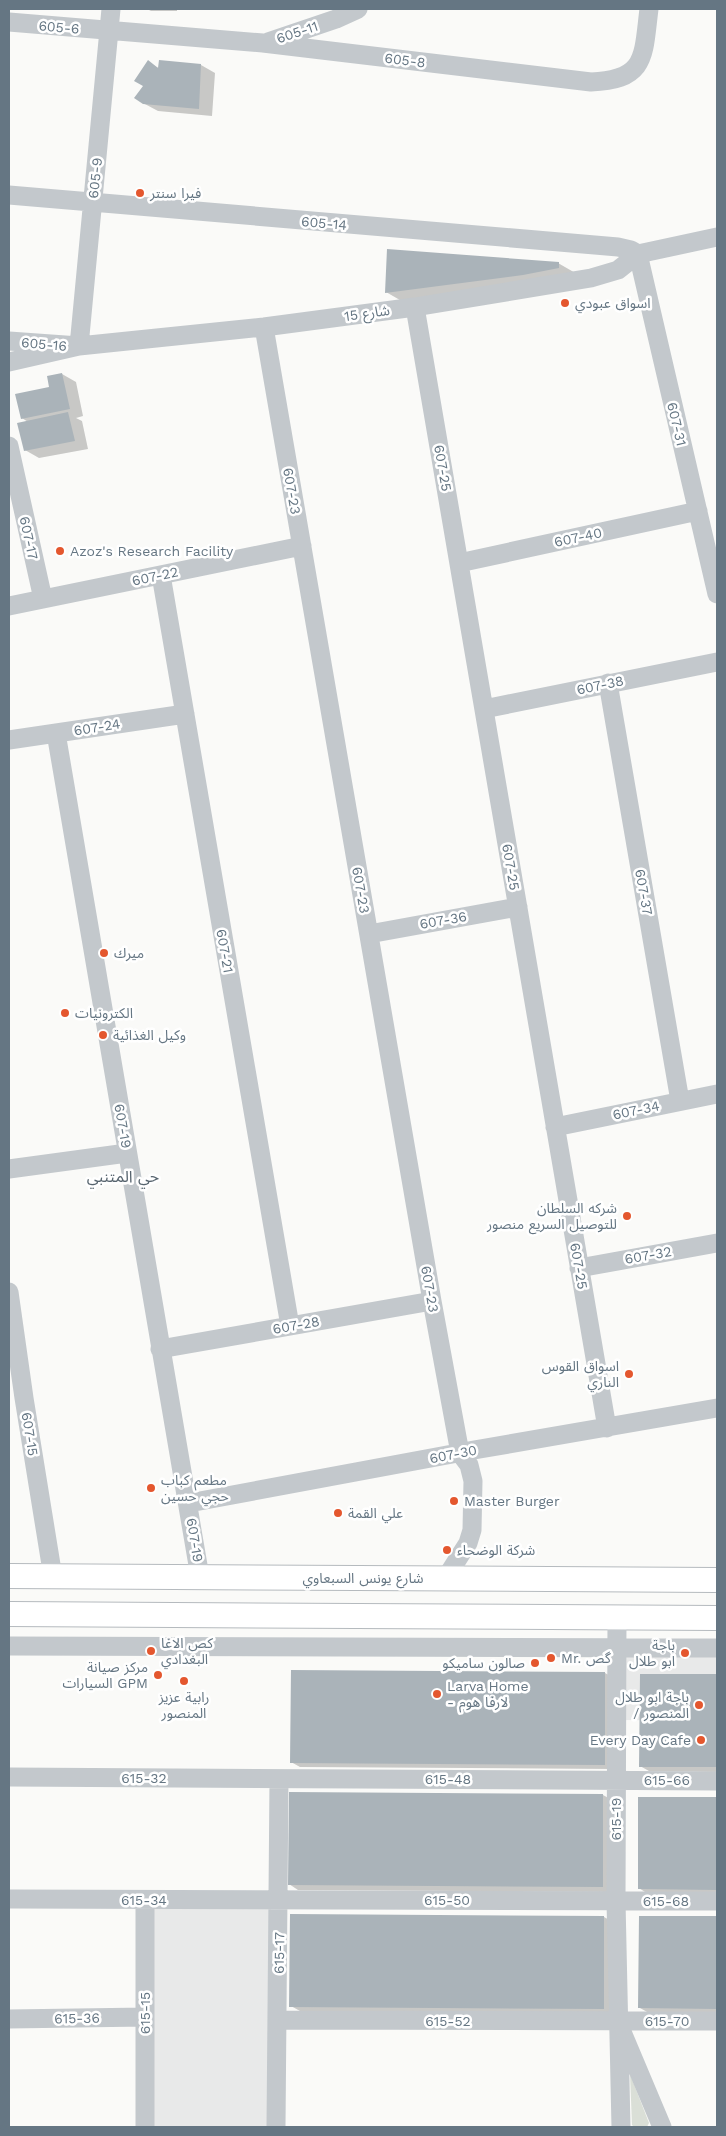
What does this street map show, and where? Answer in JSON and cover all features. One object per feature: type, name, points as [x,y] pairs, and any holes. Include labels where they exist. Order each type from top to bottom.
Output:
[{"type":"main road","name":"شارع يونس السبعاوي","points":[[9,1576],[717,1580]]},
{"type":"main road","points":[[445,1579],[446,1616]]},
{"type":"main road","points":[[9,1614],[717,1618]]},
{"type":"street","name":"605-9","points":[[79,346],[111,9]]},
{"type":"street","name":"605-11","points":[[263,44],[336,19],[358,9]]},
{"type":"street","name":"605-8","points":[[109,31],[263,44],[591,82],[611,81],[626,76],[635,69],[641,60],[644,50],[649,9]]},
{"type":"street","name":"605-6","points":[[9,22],[109,31]]},
{"type":"street","name":"605-14","points":[[9,195],[618,247],[638,254]]},
{"type":"street","name":"شارع 15","points":[[9,362],[79,346],[264,327],[415,307],[590,278],[618,270],[638,254],[717,237]]},
{"type":"street","name":"607-31","points":[[638,254],[717,594]]},
{"type":"street","name":"607-25","points":[[415,307],[607,1428]]},
{"type":"street","name":"607-23","points":[[264,327],[432,1301],[460,1453],[468,1464],[473,1481],[472,1530],[468,1543],[445,1579]]},
{"type":"street","name":"605-16","points":[[9,341],[79,346]]},
{"type":"street","name":"607-17","points":[[9,446],[43,599]]},
{"type":"street","name":"607-40","points":[[459,563],[698,512]]},
{"type":"street","name":"607-22","points":[[9,606],[302,546]]},
{"type":"street","name":"607-21","points":[[161,575],[290,1326]]},
{"type":"street","name":"607-38","points":[[484,709],[717,662]]},
{"type":"street","name":"607-37","points":[[608,683],[680,1101]]},
{"type":"street","name":"607-24","points":[[9,740],[184,714]]},
{"type":"street","name":"607-19","points":[[56,733],[160,1349],[189,1503],[200,1578]]},
{"type":"street","name":"607-36","points":[[369,934],[518,907]]},
{"type":"street","name":"607-34","points":[[555,1127],[717,1094]]},
{"type":"street","points":[[9,1169],[127,1153]]},
{"type":"street","name":"607-32","points":[[579,1268],[717,1243]]},
{"type":"street","name":"607-15","points":[[9,1292],[16,1398],[53,1576]]},
{"type":"street","name":"607-28","points":[[160,1349],[432,1301]]},
{"type":"street","name":"607-30","points":[[189,1503],[717,1408]]},
{"type":"street","name":"615-19","points":[[617,1617],[616,1901],[617,2021],[621,2127]]},
{"type":"street","points":[[9,1646],[717,1648]]},
{"type":"street","name":"615-32","points":[[9,1777],[279,1779]]},
{"type":"street","name":"615-48","points":[[279,1779],[616,1780]]},
{"type":"street","name":"615-17","points":[[276,2127],[279,1779]]},
{"type":"street","name":"615-66","points":[[616,1780],[717,1781]]},
{"type":"street","name":"615-34","points":[[9,1899],[279,1900]]},
{"type":"street","name":"615-15","points":[[144,2127],[145,1900]]},
{"type":"street","name":"615-50","points":[[279,1900],[616,1901]]},
{"type":"street","name":"615-68","points":[[616,1901],[717,1901]]},
{"type":"street","name":"615-36","points":[[9,2018],[145,2017]]},
{"type":"street","name":"615-52","points":[[278,2020],[617,2021]]},
{"type":"street","name":"615-19","points":[[617,2021],[662,2127]]},
{"type":"street","name":"615-70","points":[[617,2021],[717,2021]]},
{"type":"shaded area","points":[[717,1653],[717,1721],[622,1720],[625,1656]]},
{"type":"shaded area","points":[[151,1907],[271,1908],[270,2127],[150,2127]]},
{"type":"shaded area","points":[[630,2074],[649,2123],[647,2127],[634,2127],[632,2125]]},
{"type":"building","points":[[148,60],[158,68],[159,60],[201,64],[199,109],[143,104],[134,98],[143,86],[134,81]]},
{"type":"building","points":[[387,249],[559,262],[559,268],[523,275],[385,293]]},
{"type":"building","points":[[62,373],[70,409],[21,419],[15,394],[49,387],[47,376]]},
{"type":"building","points":[[68,412],[75,441],[24,451],[17,423]]},
{"type":"building","points":[[291,1670],[605,1672],[605,1765],[290,1763]]},
{"type":"building","points":[[640,1674],[717,1674],[717,1767],[639,1767]]},
{"type":"building","points":[[289,1792],[603,1794],[603,1887],[288,1885]]},
{"type":"building","points":[[638,1797],[717,1797],[717,1890],[638,1889]]},
{"type":"building","points":[[290,1914],[604,1916],[604,2009],[289,2007]]},
{"type":"building","points":[[639,1916],[717,1916],[717,2009],[638,2008]]},
{"type":"place","name":"فيرا سنتر","points":[[140,193]]},
{"type":"place","name":"اسواق عبودي","points":[[565,303]]},
{"type":"place","name":"Azoz's Research Facility","points":[[60,551]]},
{"type":"place","name":"ميرك","points":[[104,953]]},
{"type":"place","name":"الكترونيات","points":[[65,1013]]},
{"type":"place","name":"وكيل الغذائية","points":[[103,1035]]},
{"type":"place","name":"شركه السلطان للتوصيل السريع منصور","points":[[627,1216]]},
{"type":"place","name":"اسواق القوس الناري","points":[[629,1374]]},
{"type":"place","name":"مطعم كباب حجي حسين","points":[[151,1488]]},
{"type":"place","name":"Master Burger","points":[[454,1501]]},
{"type":"place","name":"علي القمة","points":[[338,1513]]},
{"type":"place","name":"شركة الوضحاء","points":[[447,1550]]},
{"type":"place","name":"كص الاغا البغدادي","points":[[151,1651]]},
{"type":"place","name":"باجة ابو طلال","points":[[685,1653]]},
{"type":"place","name":"Mr. گص","points":[[551,1658]]},
{"type":"place","name":"صالون ساميكو","points":[[535,1663]]},
{"type":"place","name":"مركز صيانة السيارات GPM","points":[[158,1675]]},
{"type":"place","name":"رابية عزيز المنصور","points":[[184,1681]]},
{"type":"place","name":"Larva Home - لارفا هوم","points":[[437,1694]]},
{"type":"place","name":"باجة ابو طلال / المنصور","points":[[699,1705]]},
{"type":"place","name":"Every Day Cafe","points":[[701,1740]]},
{"type":"district","name":"حي المتنبي","points":[[123,1176]]}]
